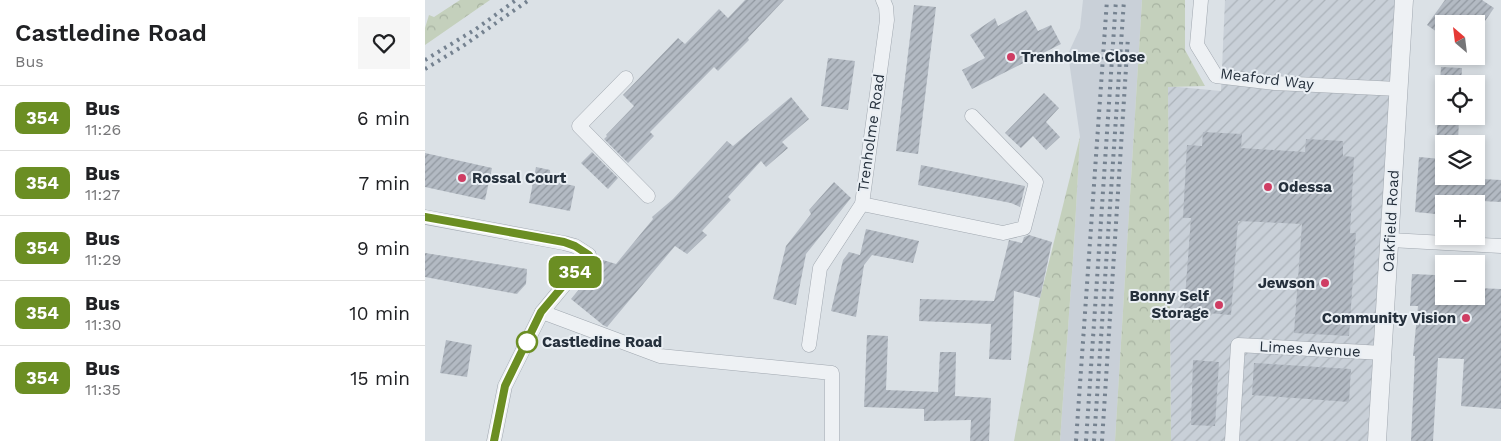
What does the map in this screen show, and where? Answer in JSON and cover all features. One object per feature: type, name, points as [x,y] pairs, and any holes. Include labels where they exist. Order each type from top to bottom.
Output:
[{"type":"street","name":"Trenholme Road","points":[[809,345],[820,268],[862,204],[887,20],[886,7],[883,0]]},
{"type":"street","name":"Meaford Way","points":[[1201,0],[1197,46],[1216,76],[1275,83],[1399,89]]},
{"type":"street","name":"Oakfield Road","points":[[1377,441],[1404,0]]},
{"type":"street","points":[[626,78],[579,126],[648,196]]},
{"type":"street","points":[[862,204],[1003,233],[1024,228],[1036,182],[973,116]]},
{"type":"street","points":[[425,217],[564,242],[575,246],[589,255],[541,312],[505,386],[494,441]]},
{"type":"street","points":[[1390,240],[1501,246]]},
{"type":"street","points":[[541,312],[660,356],[832,373],[832,441]]},
{"type":"street","name":"Limes Avenue","points":[[1232,441],[1238,346],[1383,353]]},
{"type":"shaded area","points":[[1083,0],[1142,0],[1115,441],[1060,441],[1080,137],[1068,54],[1080,28]]},
{"type":"shaded area","points":[[1225,0],[1396,0],[1370,441],[1171,441],[1168,86],[1221,91]]},
{"type":"green space","points":[[460,0],[490,0],[425,45],[425,28],[429,15],[434,17]]},
{"type":"green space","points":[[1142,0],[1185,0],[1185,50],[1205,86],[1168,87],[1171,441],[1115,441]]},
{"type":"green space","points":[[1080,137],[1060,441],[1014,441],[1040,298]]},
{"type":"building","points":[[745,0],[784,0],[748,38],[749,40],[718,71],[714,67],[650,132],[654,136],[628,163],[604,139],[634,106],[623,95],[678,38],[685,44],[719,9],[728,18]]},
{"type":"building","points":[[1445,0],[1482,0],[1494,8],[1485,21],[1485,15],[1435,15],[1435,31],[1427,25]]},
{"type":"building","points":[[914,5],[936,7],[918,154],[896,151]]},
{"type":"building","points":[[1026,10],[1038,31],[1051,25],[1061,44],[972,89],[962,70],[985,58],[970,35],[995,18],[998,26]]},
{"type":"building","points":[[828,58],[855,61],[848,110],[821,106]]},
{"type":"building","points":[[1441,67],[1462,68],[1462,75],[1441,75]]},
{"type":"building","points":[[1044,93],[1059,108],[1046,122],[1060,137],[1046,150],[1033,136],[1021,148],[1005,133]]},
{"type":"building","points":[[791,97],[809,119],[782,142],[788,148],[766,167],[761,161],[728,197],[731,200],[702,231],[707,235],[687,254],[675,246],[607,327],[571,299],[603,260],[616,264],[653,219],[652,217],[673,199],[727,141],[733,146]]},
{"type":"building","points":[[1437,125],[1459,125],[1458,135],[1437,135]]},
{"type":"building","points":[[1203,132],[1242,134],[1241,148],[1305,152],[1306,139],[1343,141],[1343,156],[1354,157],[1350,233],[1356,233],[1349,336],[1294,333],[1302,224],[1238,221],[1231,315],[1184,311],[1191,218],[1183,218],[1187,145],[1202,146]]},
{"type":"building","points":[[592,152],[618,178],[608,189],[581,163]]},
{"type":"building","name":"Rossal Court","points":[[425,153],[492,168],[485,200],[425,187]]},
{"type":"building","points":[[1419,157],[1435,158],[1435,185],[1485,185],[1485,179],[1501,180],[1501,202],[1485,201],[1485,195],[1435,195],[1435,214],[1415,212]]},
{"type":"building","points":[[921,165],[1025,186],[1020,207],[1011,203],[918,185]]},
{"type":"building","points":[[536,167],[550,170],[551,181],[575,186],[570,211],[529,203]]},
{"type":"building","points":[[834,182],[851,198],[806,254],[796,305],[773,299],[786,246],[811,214],[809,210]]},
{"type":"building","points":[[866,229],[919,241],[913,263],[872,255],[864,265],[856,317],[831,311],[843,260],[849,252],[860,255]]},
{"type":"building","points":[[1029,235],[1052,242],[1040,298],[1014,291],[1011,360],[989,359],[991,324],[919,321],[920,299],[994,301],[1009,240],[1022,243],[1024,237]]},
{"type":"building","points":[[425,253],[527,269],[526,284],[517,294],[425,277]]},
{"type":"building","points":[[1412,274],[1435,275],[1435,305],[1485,305],[1485,288],[1501,289],[1501,409],[1461,406],[1464,359],[1438,358],[1433,441],[1411,441],[1415,356],[1413,356],[1418,306],[1410,306]]},
{"type":"building","points":[[867,335],[888,336],[886,390],[938,392],[940,352],[956,352],[955,396],[991,398],[989,441],[970,441],[971,420],[924,421],[924,409],[864,407]]},
{"type":"building","points":[[446,340],[472,345],[467,377],[440,373]]},
{"type":"building","points":[[1193,360],[1219,362],[1215,426],[1191,425]]},
{"type":"building","points":[[1254,363],[1351,369],[1349,402],[1252,395]]},
{"type":"railway","points":[[425,60],[476,29],[516,0]]},
{"type":"railway","points":[[425,69],[463,46],[529,0]]},
{"type":"railway","points":[[1076,441],[1107,0]]},
{"type":"railway","points":[[1086,441],[1116,0]]},
{"type":"railway","points":[[1094,441],[1124,0]]},
{"type":"railway","points":[[1102,441],[1128,37]]},
{"type":"bus line","name":"354","points":[[425,217],[564,242],[575,246],[589,255],[541,312],[505,386],[494,441]]},
{"type":"place","name":"Trenholme Close","points":[[1011,57]]},
{"type":"place","name":"Rossal Court","points":[[462,178]]},
{"type":"place","name":"Odessa","points":[[1268,187]]},
{"type":"place","name":"Jewson","points":[[1325,283]]},
{"type":"place","name":"Bonny Self Storage","points":[[1219,305]]},
{"type":"place","name":"Community Vision","points":[[1466,318]]},
{"type":"place","name":"Castledine Road","points":[[527,342]]}]
